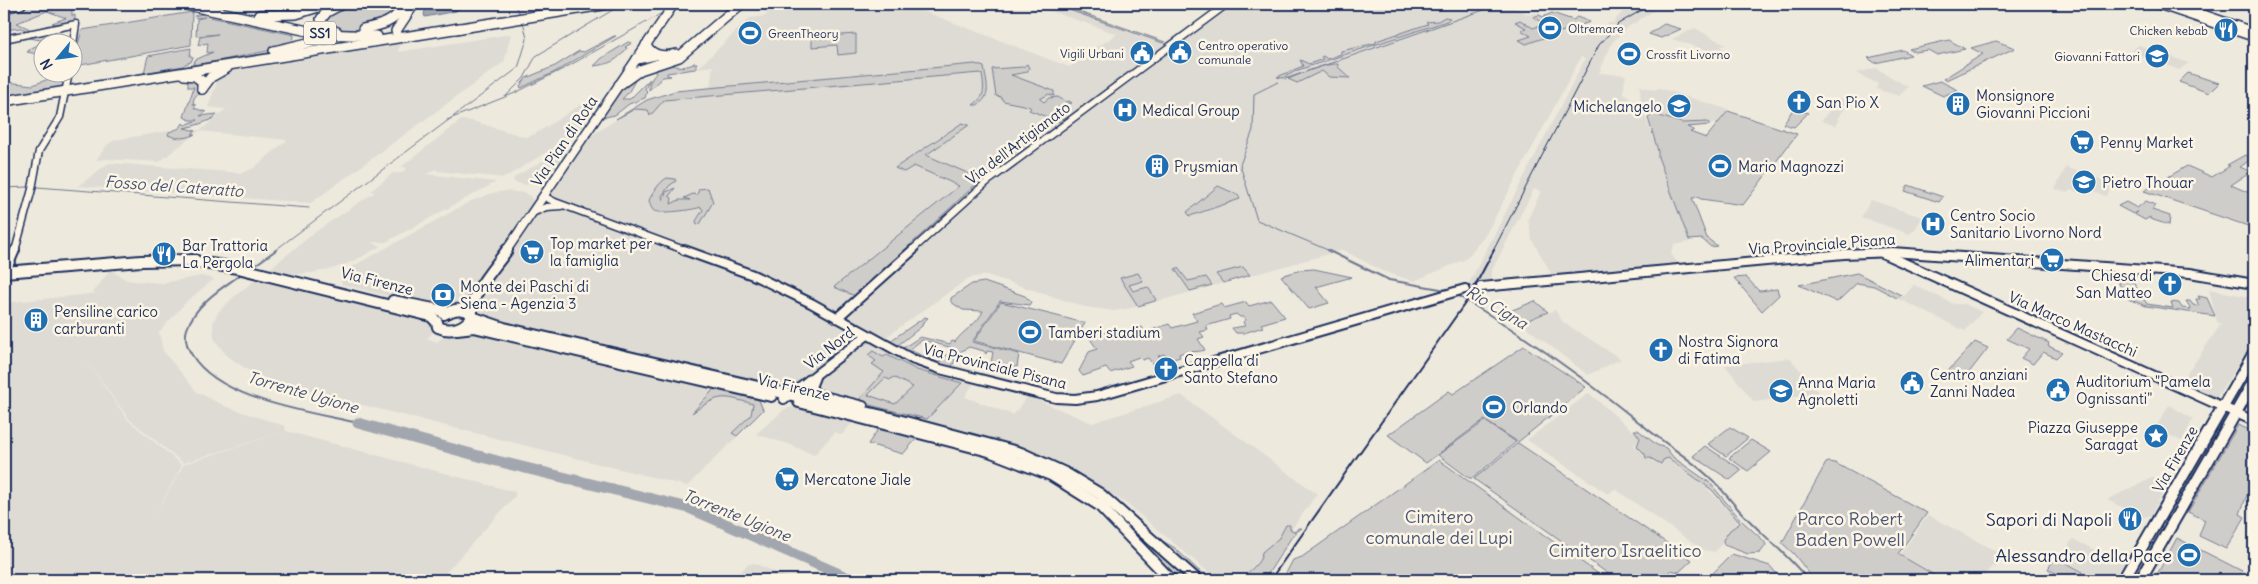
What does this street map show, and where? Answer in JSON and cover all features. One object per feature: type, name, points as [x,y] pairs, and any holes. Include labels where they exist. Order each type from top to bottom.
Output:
[{"type":"highway","points":[[4,8],[22,4]]},
{"type":"highway","name":"SS1","points":[[182,4],[334,35],[406,35],[460,28],[501,20]]},
{"type":"highway","name":"SS1","points":[[196,4],[337,32],[417,32],[609,4]]},
{"type":"highway","points":[[248,15],[290,15],[328,4]]},
{"type":"highway","points":[[337,32],[323,26],[322,19],[329,10],[342,4]]},
{"type":"highway","points":[[363,29],[394,17],[401,10],[402,4]]},
{"type":"highway","points":[[396,31],[397,27],[412,11],[414,4]]},
{"type":"highway","points":[[545,12],[577,4]]},
{"type":"highway","name":"SS1","points":[[534,15],[598,4]]},
{"type":"highway","points":[[619,85],[636,72],[675,59],[741,4]]},
{"type":"highway","points":[[4,101],[460,28]]},
{"type":"highway","points":[[167,74],[329,38]]},
{"type":"highway","points":[[647,44],[649,52],[655,55]]},
{"type":"highway","points":[[637,59],[655,55],[672,55],[687,49]]},
{"type":"highway","points":[[126,81],[190,75],[201,80],[202,88],[211,78],[222,71],[272,58]]},
{"type":"highway","points":[[637,59],[645,64],[655,65]]},
{"type":"main road","name":"Via Pian di Rota","points":[[472,315],[473,302],[477,293],[547,193],[674,4]]},
{"type":"main road","points":[[2173,4],[2254,32]]},
{"type":"main road","points":[[5,272],[132,262],[189,261],[265,270],[295,279]]},
{"type":"main road","points":[[240,266],[295,279]]},
{"type":"main road","name":"Via Firenze","points":[[295,279],[432,310],[451,311],[465,309],[472,315],[497,326],[787,397],[1012,458],[1062,481],[1091,498],[1110,514],[1171,580]]},
{"type":"main road","name":"Via Firenze","points":[[295,279],[430,316],[437,322],[438,327],[443,330],[474,327],[787,397],[883,416],[987,442],[1036,460],[1077,479],[1100,494],[1197,580]]},
{"type":"main road","name":"Via Pian di Rota","points":[[437,322],[477,293]]},
{"type":"main road","points":[[457,329],[467,324],[472,315]]},
{"type":"main road","name":"Via Firenze","points":[[2123,580],[2254,353]]},
{"type":"main road","name":"Via Firenze","points":[[2140,580],[2254,381]]},
{"type":"street","name":"Via dell'Artigianato","points":[[837,318],[987,182],[1227,4]]},
{"type":"street","points":[[2154,4],[2254,38]]},
{"type":"street","points":[[38,32],[76,24],[75,32]]},
{"type":"street","points":[[4,39],[32,33]]},
{"type":"street","points":[[5,272],[18,243],[39,152],[60,116],[67,82]]},
{"type":"street","name":"Via Provinciale Pisana","points":[[547,193],[566,206]]},
{"type":"street","name":"Via Provinciale Pisana","points":[[547,193],[566,206],[752,275],[912,359],[1036,394],[1075,399],[1097,396],[1130,387],[1465,289]]},
{"type":"street","name":"Via Provinciale Pisana","points":[[532,213],[550,206],[566,206]]},
{"type":"street","name":"Via Provinciale Pisana","points":[[1481,287],[1879,252],[2177,272],[2254,284]]},
{"type":"street","name":"Via Marco Mastacchi","points":[[1879,252],[2254,421]]},
{"type":"street","name":"Via Nord","points":[[787,397],[866,336]]},
{"type":"street","name":"Via Firenze","points":[[817,375],[811,385],[812,391],[816,394],[866,407],[883,416]]},
{"type":"street","name":"Via Firenze","points":[[1110,514],[1138,529]]},
{"type":"shaded area","points":[[427,4],[464,4],[456,11],[425,17]]},
{"type":"shaded area","points":[[772,4],[905,4],[1069,67],[1117,34],[1030,4],[1055,4],[1166,42],[1209,12],[1186,4],[1214,6],[1221,4],[1508,4],[1529,15],[1534,13],[1544,16],[1551,13],[1600,31],[1610,22],[1613,23],[1623,11],[1639,4],[1673,4],[1656,9],[1624,30],[1612,43],[1599,73],[1626,75],[1623,92],[1641,109],[1640,86],[1654,90],[1659,88],[1729,110],[1718,123],[1683,123],[1643,110],[1688,235],[1689,242],[1674,245],[1671,254],[1680,266],[1554,278],[1532,240],[1528,219],[1541,191],[1534,189],[1491,272],[1490,284],[1483,282],[1475,298],[1463,295],[1585,59],[1581,57],[1486,234],[1466,259],[1414,281],[1382,271],[1343,250],[1137,307],[1114,311],[1085,307],[987,275],[969,278],[876,344],[921,367],[974,382],[965,397],[1013,415],[1028,396],[1092,423],[1181,395],[1317,494],[1255,580],[1218,580],[1127,504],[1065,466],[990,439],[519,328],[480,314],[477,298],[591,136],[648,99],[671,92],[710,87],[713,66],[698,68],[750,18],[766,16]]},
{"type":"shaded area","points":[[1695,28],[1726,45],[1720,46],[1728,52],[1717,54],[1672,39]]},
{"type":"shaded area","points":[[511,34],[504,62],[311,203],[78,186],[109,163],[242,173],[254,168],[287,140],[199,131],[159,162],[96,160],[107,145],[115,140],[169,131],[201,130],[226,109],[208,107],[217,82],[211,82],[223,74],[400,44],[398,52]]},
{"type":"shaded area","name":"Giovanni Fattori","points":[[2139,45],[2189,63],[2179,70],[2130,51]]},
{"type":"shaded area","points":[[1876,68],[1908,87],[1899,96],[1876,89],[1878,84],[1856,73]]},
{"type":"shaded area","points":[[1839,98],[1851,101],[1837,119],[1840,120],[1836,126],[1821,121]]},
{"type":"shaded area","points":[[582,104],[589,114],[578,133],[504,178],[437,171],[437,169],[426,174],[496,182],[386,242],[371,242],[381,246],[354,261],[335,268],[312,273],[296,274],[269,269],[318,230],[375,192],[371,191],[393,173],[402,173],[407,168],[401,167],[461,120],[472,121],[526,137],[535,134]]},
{"type":"shaded area","points":[[570,146],[545,180],[525,185],[514,182],[513,180],[516,176]]},
{"type":"shaded area","name":"Pietro Thouar","points":[[2066,167],[2114,184],[2106,196],[2082,187],[2077,192],[2070,190],[2068,193],[2055,189]]},
{"type":"shaded area","points":[[507,191],[525,193],[531,197],[534,204],[471,296],[456,307],[417,304],[341,284],[343,276],[350,268],[469,202],[492,193]]},
{"type":"shaded area","points":[[1871,200],[1922,217],[1915,230],[1909,234],[1861,217]]},
{"type":"shaded area","points":[[110,270],[127,280],[134,281],[163,283],[202,276],[214,279],[187,301],[159,332],[163,351],[197,392],[227,407],[285,426],[286,431],[515,492],[515,496],[439,580],[6,580],[14,567],[4,570],[4,303],[99,293],[93,293]],"holes":[[[83,356],[129,419],[183,463],[286,431],[184,464],[154,517],[182,465],[128,420]]]},
{"type":"shaded area","points":[[258,278],[431,319],[436,330],[427,338],[437,342],[447,334],[473,330],[760,400],[764,410],[687,486],[282,385],[257,375],[226,355],[214,338],[213,322],[219,311]]},
{"type":"shaded area","points":[[1914,285],[1954,304],[1965,304],[1982,312],[1965,331],[1897,298],[1901,295],[1904,296]]},
{"type":"shaded area","points":[[2209,289],[2254,298],[2254,340],[2215,400],[2180,384],[2221,324],[2217,322]]},
{"type":"shaded area","points":[[1555,310],[1563,322],[1621,359],[1588,375],[1522,324]]},
{"type":"shaded area","points":[[1790,358],[1820,394],[1754,402],[1725,365]]},
{"type":"shaded area","points":[[1589,393],[1641,438],[1634,445],[1654,462],[1663,455],[1704,485],[1738,521],[1715,552],[1703,550],[1615,489],[1608,494],[1527,440]]},
{"type":"shaded area","points":[[2169,405],[2193,419],[2182,441],[2155,429]]},
{"type":"shaded area","points":[[798,406],[854,421],[842,435],[835,432],[814,455],[791,445],[756,434],[785,409]]},
{"type":"shaded area","points":[[2152,477],[2166,485],[2151,516],[2142,517],[2107,500]]},
{"type":"shaded area","points":[[1928,515],[2003,555],[1995,568],[1992,566],[1983,580],[1945,580],[1900,555]]},
{"type":"shaded area","points":[[2073,539],[2124,563],[2113,580],[2083,580],[2083,571],[2060,558]]},
{"type":"shaded area","points":[[754,563],[793,580],[733,580],[747,565]]},
{"type":"green space","points":[[28,4],[72,4],[72,16],[75,15],[75,19],[67,24],[55,24],[52,23],[66,18],[47,11],[17,23],[32,30],[49,25],[52,26],[28,31],[21,28],[4,30],[4,8]]},
{"type":"green space","points":[[344,4],[399,4],[399,11],[373,24],[354,30],[344,31],[326,24],[325,17]]},
{"type":"green space","points":[[1052,4],[1057,4],[1165,42],[1163,43]]},
{"type":"green space","points":[[192,12],[191,45],[82,65],[82,30]]},
{"type":"green space","points":[[207,13],[211,15],[210,17],[294,35],[293,43],[267,51],[193,66],[195,60],[213,52],[207,53],[208,43],[198,45],[200,37],[218,34],[196,36],[197,19],[205,17],[196,18],[194,16]]},
{"type":"green space","name":"Oltremare","points":[[1552,13],[1573,20],[1577,17],[1590,22],[1526,44],[1519,40],[1531,36],[1521,30],[1526,28],[1515,22],[1520,20],[1533,28],[1544,24],[1533,17],[1539,15],[1543,17]]},
{"type":"green space","points":[[1445,17],[1450,18],[1447,21],[1298,70],[1283,78],[1277,77],[1303,66],[1300,60],[1309,64],[1323,59],[1321,57],[1323,56],[1327,59],[1341,54],[1341,51],[1376,43],[1376,41],[1428,24],[1426,22],[1438,21]]},
{"type":"green space","points":[[1664,24],[1681,29],[1661,38],[1649,34]]},
{"type":"green space","points":[[55,29],[55,32],[44,32]]},
{"type":"green space","points":[[856,34],[856,53],[838,55],[837,45],[812,47],[812,37]]},
{"type":"green space","points":[[616,36],[555,72],[521,88],[520,86],[526,78],[555,66],[579,51],[584,52]]},
{"type":"green space","points":[[1949,40],[1965,49],[1937,55],[1928,50],[1915,52],[1909,49]]},
{"type":"green space","points":[[1996,41],[2015,48],[1946,80],[1943,79],[1983,54],[1971,48]]},
{"type":"green space","points":[[628,42],[632,43],[625,47],[627,48],[616,59],[609,63],[594,66],[602,58]]},
{"type":"green space","points":[[191,48],[190,56],[193,57],[191,62],[183,66],[144,73],[148,56]]},
{"type":"green space","points":[[1903,50],[1911,55],[1875,63],[1868,58]]},
{"type":"green space","points":[[697,63],[695,66],[698,67],[695,69],[667,73],[667,75],[671,76],[663,77],[649,90],[649,84],[657,70],[642,74],[637,77],[628,93],[622,99],[630,99],[650,79],[645,89],[647,91],[645,98],[629,104],[615,115],[605,117],[602,115],[624,86],[636,75],[669,64],[689,66]]},
{"type":"green space","points":[[975,64],[984,67],[987,89],[985,98],[977,105],[973,105],[983,92],[982,74],[980,73],[664,100],[650,116],[648,110],[635,109],[616,119],[647,100],[675,91]]},
{"type":"green space","points":[[1027,64],[1029,68],[1027,72],[1011,75],[1054,91],[1054,96],[1049,94],[1040,99],[1044,102],[1049,98],[1058,97],[1072,103],[1065,104],[1066,106],[1056,109],[1061,114],[1059,116],[1061,119],[1067,117],[1060,122],[1029,110],[1031,108],[1028,106],[1003,101],[1001,97],[996,96],[992,69],[1023,67]]},
{"type":"green space","points":[[1338,64],[1338,67],[1350,78],[1329,77],[1322,71],[1297,83],[1288,79],[1316,68]]},
{"type":"green space","points":[[2188,73],[2219,83],[2209,93],[2179,82]]},
{"type":"green space","points":[[179,76],[195,79],[199,92],[194,98],[193,104],[196,105],[194,108],[206,112],[200,116],[217,114],[214,118],[207,121],[184,128],[196,131],[192,136],[184,138],[168,135],[169,132],[180,128],[183,123],[185,125],[198,120],[190,120],[184,117],[194,87],[188,87],[188,81],[184,77],[97,89],[92,94],[92,90],[73,94],[67,93]]},
{"type":"green space","points":[[1940,81],[1958,90],[1943,96],[1922,86]]},
{"type":"green space","points":[[6,82],[33,85],[41,82],[65,83],[60,88],[4,99],[4,83]]},
{"type":"green space","points":[[1794,108],[1808,113],[1794,127],[1783,124]]},
{"type":"green space","points":[[1728,111],[1797,134],[1743,205],[1701,199],[1695,196],[1695,198],[1692,198],[1707,238],[1717,246],[1711,247],[1702,239],[1689,240],[1658,157],[1648,118],[1653,114],[1682,123],[1708,122],[1710,125],[1687,127],[1694,130],[1690,132],[1706,138]]},
{"type":"green space","points":[[962,123],[969,125],[926,155],[972,175],[977,172],[985,180],[974,186],[855,296],[834,287],[959,186],[914,166],[904,172],[895,168]]},
{"type":"green space","points":[[2245,155],[2254,159],[2254,162],[2250,160],[2240,167],[2251,172],[2231,185],[2254,195],[2254,228],[2144,191],[2187,166],[2212,177],[2230,166],[2227,165]]},
{"type":"green space","points":[[667,178],[675,179],[676,181],[669,186],[662,196],[663,200],[666,192],[675,188],[669,196],[672,198],[671,204],[679,200],[690,200],[684,198],[693,194],[697,195],[699,189],[708,188],[713,202],[700,224],[697,225],[696,221],[703,210],[701,207],[670,212],[657,212],[652,209],[649,200],[654,191]]},
{"type":"green space","points":[[1908,185],[1943,197],[1939,202],[1905,191]]},
{"type":"green space","points":[[1218,186],[1238,195],[1240,199],[1190,216],[1187,212]]},
{"type":"green space","points":[[2146,201],[2155,205],[2152,210],[2170,216],[2169,225],[2150,219],[2150,217],[2145,220],[2134,214],[2138,211],[2133,214],[2118,206],[2126,202],[2137,208]]},
{"type":"green space","points":[[1243,267],[1250,275],[1223,283],[1216,274]]},
{"type":"green space","points":[[1178,268],[1188,281],[1206,277],[1212,285],[1190,291],[1175,269]]},
{"type":"green space","points":[[1314,269],[1352,277],[1316,287],[1329,303],[1309,309],[1281,276],[1301,270]]},
{"type":"green space","points":[[1138,273],[1143,281],[1129,285],[1133,291],[1148,287],[1156,300],[1138,306],[1120,278]]},
{"type":"green space","points":[[1857,273],[1901,295],[1897,298],[1874,286],[1857,283],[1837,302],[1799,285]]},
{"type":"green space","points":[[1746,277],[1759,291],[1777,289],[1779,295],[1762,311],[1734,278]]},
{"type":"green space","points":[[2116,277],[2133,281],[2147,304],[2173,308],[2171,302],[2179,303],[2182,308],[2191,309],[2186,301],[2199,306],[2196,299],[2200,299],[2198,296],[2207,298],[2215,316],[2146,306],[2128,299],[2118,282],[2112,279],[2118,280]]},
{"type":"green space","points":[[984,282],[1025,296],[1031,302],[1029,305],[1000,301],[972,342],[1019,354],[1017,367],[997,368],[991,363],[993,352],[987,351],[986,354],[984,351],[969,347],[958,353],[951,369],[921,360],[900,350],[920,337],[950,344],[952,341],[955,342],[978,320],[983,311],[963,310],[951,302],[951,298],[972,284]],"holes":[[[922,340],[953,348],[954,352],[944,356],[939,363],[912,351],[911,348]]]},
{"type":"green space","points":[[1271,300],[1285,317],[1261,324],[1263,327],[1244,333],[1236,333],[1232,328],[1245,326],[1243,322],[1246,320],[1244,317],[1236,314],[1229,316],[1230,319],[1206,326],[1208,330],[1200,332],[1204,337],[1198,339],[1205,350],[1182,353],[1179,354],[1180,357],[1170,360],[1164,354],[1158,356],[1164,364],[1155,367],[1148,358],[1142,360],[1139,357],[1128,361],[1132,366],[1110,373],[1106,368],[1083,376],[1079,371],[1089,352],[1097,349],[1089,337],[1112,330],[1115,335],[1142,327],[1145,332],[1169,324],[1172,328],[1197,321],[1192,313],[1221,304],[1224,308],[1246,302],[1249,306]]},
{"type":"green space","points":[[1535,301],[1548,312],[1518,324],[1505,313]]},
{"type":"green space","name":"Tamberi stadium","points":[[1001,302],[1085,323],[1061,364],[974,341]]},
{"type":"green space","points":[[925,317],[928,318],[923,322],[922,326],[897,346],[890,344],[890,341]]},
{"type":"green space","points":[[2017,328],[2049,343],[2048,346],[2062,352],[2056,358],[2043,352],[2033,364],[2021,358],[2029,349],[2007,339]]},
{"type":"green space","points":[[1975,342],[1988,348],[1964,379],[1948,371]]},
{"type":"green space","name":"Orlando","points":[[1524,346],[1586,387],[1518,442],[1484,420],[1426,463],[1388,435],[1449,391],[1453,394]]},
{"type":"green space","points":[[873,351],[883,357],[887,355],[917,370],[962,383],[927,419],[857,402],[884,372],[872,364],[876,361],[868,355]],"holes":[[[893,377],[913,387],[895,404],[868,395],[885,378],[890,380]]]},
{"type":"green space","points":[[714,389],[759,400],[763,410],[737,436],[732,433],[751,415],[753,404],[721,398],[709,402],[692,413]]},
{"type":"green space","points":[[1485,421],[1516,442],[1473,478],[1469,478],[1438,455]]},
{"type":"green space","points":[[2221,422],[2225,423],[2135,580],[2128,580]]},
{"type":"green space","points":[[2238,425],[2254,432],[2254,476],[2240,514],[2245,517],[2226,549],[2199,536],[2205,520],[2188,512]]},
{"type":"green space","points":[[1730,427],[1748,438],[1726,456],[1708,444]]},
{"type":"green space","points":[[879,428],[918,437],[903,454],[868,444]]},
{"type":"green space","points":[[1634,430],[1638,430],[1657,445],[1666,448],[1674,458],[1710,483],[1741,520],[1764,541],[1766,545],[1760,553],[1748,554],[1724,545],[1723,540],[1730,530],[1740,523],[1712,490],[1668,458],[1663,460],[1661,464],[1646,458],[1645,454],[1637,446],[1640,438]]},
{"type":"green space","points":[[1751,440],[1771,452],[1748,471],[1729,458]]},
{"type":"green space","name":"Cimitero Israelitico","points":[[1518,443],[1692,560],[1679,572],[1671,570],[1660,580],[1617,580],[1474,479]]},
{"type":"green space","points":[[1705,446],[1742,470],[1730,480],[1693,456]]},
{"type":"green space","name":"Cimitero comunale dei Lupi","points":[[1439,460],[1607,580],[1280,580],[1293,560],[1302,557]]},
{"type":"green space","name":"Parco Robert Baden Powell","points":[[1826,463],[1835,463],[1927,513],[1898,554],[1943,580],[1814,580],[1794,554],[1782,543]]},
{"type":"green space","points":[[1286,525],[1290,525],[1290,529],[1295,532],[1298,528],[1302,528],[1293,535],[1264,580],[1242,580],[1257,564],[1262,552],[1279,538]]},
{"type":"green space","points":[[1130,530],[1190,580],[1183,580],[1156,558]]},
{"type":"green space","name":"Alessandro della Pace","points":[[2177,538],[2242,571],[2238,580],[2154,580]]},
{"type":"green space","points":[[1159,539],[1175,548],[1198,570],[1216,580],[1203,580],[1194,569],[1179,559]]},
{"type":"green space","points":[[1732,554],[1770,566],[1782,580],[1706,580]]},
{"type":"green space","points":[[2055,557],[2083,572],[2078,580],[2069,580],[2048,569]]},
{"type":"waterway","name":"Torrente Ugione","points":[[514,4],[520,15]]},
{"type":"waterway","name":"Rio Cigna","points":[[1285,79],[1501,4]]},
{"type":"waterway","points":[[506,96],[524,78],[536,56],[616,8]]},
{"type":"waterway","points":[[451,119],[515,93],[565,68],[666,11]]},
{"type":"waterway","name":"Torrente Ugione","points":[[451,119],[518,68],[527,39],[523,21]]},
{"type":"waterway","name":"Rio Cigna","points":[[1278,82],[1254,94],[1253,130],[1240,165],[1257,220],[1330,251]]},
{"type":"waterway","name":"Torrente Ugione","points":[[274,251],[451,119]]},
{"type":"waterway","name":"Fosso del Cateratto","points":[[4,188],[28,187]]},
{"type":"waterway","name":"Fosso del Cateratto","points":[[37,187],[309,208]]},
{"type":"waterway","name":"Torrente Ugione","points":[[251,268],[276,250]]},
{"type":"waterway","name":"Rio Cigna","points":[[1327,250],[1389,280],[1446,290]]},
{"type":"waterway","name":"Torrente Ugione","points":[[243,273],[210,297],[191,320],[187,329],[186,339],[187,346],[192,355],[205,370],[223,383],[244,393],[292,409],[358,423]]},
{"type":"waterway","name":"Rio Cigna","points":[[1455,294],[1504,324],[1552,357],[1701,469],[1808,580]]},
{"type":"waterway","name":"Torrente Ugione","points":[[358,423],[497,461],[689,508],[853,580]]},
{"type":"railway","points":[[1493,251],[1599,45],[1618,24],[1652,4]]},
{"type":"railway","points":[[1270,580],[1468,299],[1494,250]]},
{"type":"place","name":"Oltremare","points":[[1550,28]]},
{"type":"place","name":"Chicken kebab","points":[[2226,30]]},
{"type":"place","name":"GreenTheory","points":[[750,33]]},
{"type":"place","name":"Centro operativo comunale","points":[[1180,52]]},
{"type":"place","name":"Vigili Urbani","points":[[1142,53]]},
{"type":"place","name":"Crossfit Livorno","points":[[1629,54]]},
{"type":"place","name":"Giovanni Fattori","points":[[2157,56]]},
{"type":"place","name":"San Pio X","points":[[1799,102]]},
{"type":"place","name":"Monsignore Giovanni Piccioni","points":[[1958,104]]},
{"type":"place","name":"Michelangelo","points":[[1679,106]]},
{"type":"place","name":"Medical Group","points":[[1125,110]]},
{"type":"place","name":"Penny Market","points":[[2082,142]]},
{"type":"place","name":"Prysmian","points":[[1157,166]]},
{"type":"place","name":"Mario Magnozzi","points":[[1720,166]]},
{"type":"place","name":"Pietro Thouar","points":[[2084,182]]},
{"type":"place","name":"Centro Socio Sanitario Livorno Nord","points":[[1933,224]]},
{"type":"place","name":"Top market per la famiglia","points":[[532,252]]},
{"type":"place","name":"Bar Trattoria La Pergola","points":[[164,254]]},
{"type":"place","name":"Alimentari","points":[[2052,260]]},
{"type":"place","name":"Chiesa di San Matteo","points":[[2170,284]]},
{"type":"place","name":"Monte dei Paschi di Siena - Agenzia 3","points":[[443,295]]},
{"type":"place","name":"Pensiline carico carburanti","points":[[36,320]]},
{"type":"place","name":"Tamberi stadium","points":[[1030,332]]},
{"type":"place","name":"Nostra Signora di Fatima","points":[[1661,350]]},
{"type":"place","name":"Cappella di Santo Stefano","points":[[1166,369]]},
{"type":"place","name":"Centro anziani Zanni Nadea","points":[[1912,383]]},
{"type":"place","name":"Auditorium \"Pamela Ognissanti\"","points":[[2058,390]]},
{"type":"place","name":"Anna Maria Agnoletti","points":[[1781,391]]},
{"type":"place","name":"Orlando","points":[[1494,407]]},
{"type":"place","name":"Piazza Giuseppe Saragat","points":[[2156,436]]},
{"type":"place","name":"Mercatone Jiale","points":[[787,479]]},
{"type":"place","name":"Sapori di Napoli","points":[[2130,519]]},
{"type":"place","name":"Alessandro della Pace","points":[[2189,555]]}]
